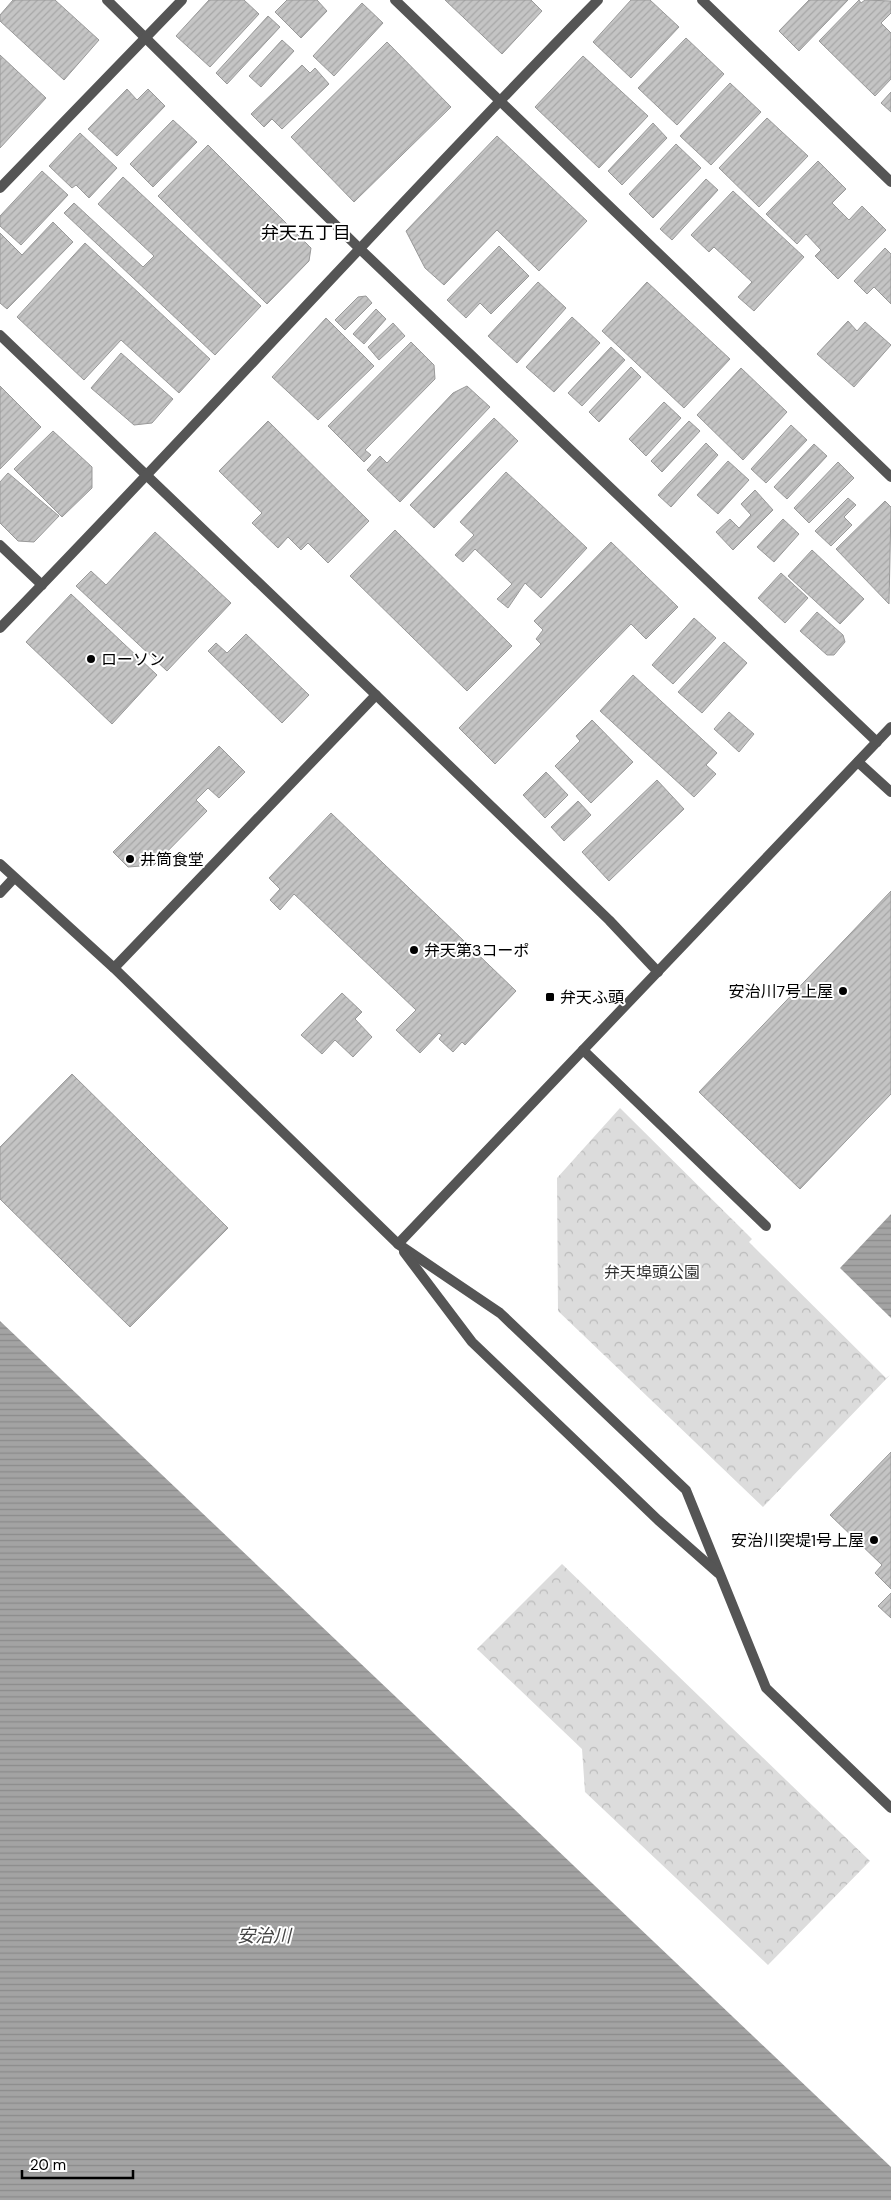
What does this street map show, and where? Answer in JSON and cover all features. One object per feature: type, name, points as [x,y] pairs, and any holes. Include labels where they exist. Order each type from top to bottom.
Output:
[{"type":"street","points":[[107,0],[147,36],[360,249],[877,742]]},
{"type":"street","points":[[0,188],[182,0]]},
{"type":"street","points":[[395,0],[498,102],[891,477]]},
{"type":"street","points":[[0,628],[146,477],[498,102],[598,0]]},
{"type":"street","points":[[702,0],[891,182]]},
{"type":"street","points":[[0,336],[376,695],[608,920],[658,972]]},
{"type":"street","points":[[0,545],[42,585]]},
{"type":"street","points":[[114,968],[376,695]]},
{"type":"street","points":[[398,1244],[891,727]]},
{"type":"street","points":[[858,762],[891,792]]},
{"type":"street","points":[[0,864],[114,968],[398,1244],[472,1342],[658,1520],[721,1575]]},
{"type":"street","points":[[0,893],[14,878]]},
{"type":"street","points":[[583,1050],[766,1226]]},
{"type":"street","points":[[398,1244],[500,1313],[686,1490],[766,1688],[891,1808]]},
{"type":"green space","name":"弁天埠頭公園","points":[[620,1108],[752,1239],[749,1242],[886,1378],[890,1375],[763,1507],[558,1311],[557,1178]]},
{"type":"green space","points":[[562,1564],[870,1861],[768,1965],[585,1792],[582,1749],[477,1649]]},
{"type":"water","points":[[891,1214],[891,1318],[840,1268]]},
{"type":"water","name":"安治川","points":[[0,1321],[891,2167],[891,2200],[0,2200]]},
{"type":"building","points":[[13,0],[55,0],[99,40],[64,80],[0,21],[0,15]]},
{"type":"building","points":[[209,0],[244,0],[259,14],[210,67],[176,36]]},
{"type":"building","points":[[287,0],[317,0],[327,11],[301,38],[275,12]]},
{"type":"building","points":[[445,0],[531,0],[542,11],[502,54]]},
{"type":"building","points":[[631,0],[650,0],[679,27],[631,78],[593,42]]},
{"type":"building","points":[[809,0],[848,0],[799,51],[779,31]]},
{"type":"building","points":[[859,0],[861,3],[865,0],[891,1],[891,13],[881,23],[891,33],[891,79],[875,96],[819,41]]},
{"type":"building","points":[[362,3],[383,23],[334,76],[313,56]]},
{"type":"building","points":[[268,16],[280,27],[227,84],[216,73]]},
{"type":"building","points":[[686,38],[724,74],[677,125],[638,88]]},
{"type":"building","points":[[282,40],[294,51],[261,87],[249,76]]},
{"type":"building","points":[[387,42],[451,107],[354,202],[291,137]]},
{"type":"building","points":[[0,55],[46,98],[0,148]]},
{"type":"building","points":[[583,56],[648,116],[599,168],[535,107]]},
{"type":"building","points":[[302,65],[310,73],[315,68],[329,84],[282,129],[272,119],[264,127],[251,114]]},
{"type":"building","points":[[730,83],[761,112],[711,165],[680,136]]},
{"type":"building","points":[[127,89],[137,100],[148,89],[165,106],[117,156],[88,129]]},
{"type":"building","points":[[891,92],[891,112],[881,103]]},
{"type":"building","points":[[767,118],[808,156],[759,207],[719,168]]},
{"type":"building","points":[[173,120],[197,142],[153,187],[130,164]]},
{"type":"building","points":[[653,123],[667,138],[622,185],[608,171]]},
{"type":"building","points":[[80,133],[117,168],[89,198],[76,185],[72,188],[49,166]]},
{"type":"building","points":[[497,136],[587,221],[539,271],[497,230],[444,285],[425,268],[406,231]]},
{"type":"building","points":[[676,144],[701,168],[653,218],[629,194]]},
{"type":"building","points":[[208,145],[311,248],[309,261],[267,304],[158,196]]},
{"type":"building","points":[[818,161],[846,189],[832,203],[849,220],[862,206],[886,230],[838,279],[815,256],[821,250],[806,234],[797,244],[766,214]]},
{"type":"building","points":[[42,171],[68,195],[21,245],[0,226],[0,216]]},
{"type":"building","points":[[123,177],[261,306],[215,355],[64,213],[74,203],[143,267],[154,256],[98,204]]},
{"type":"building","points":[[706,179],[718,190],[672,240],[660,229]]},
{"type":"building","points":[[733,191],[804,257],[754,311],[738,297],[752,282],[714,247],[709,252],[691,235]]},
{"type":"building","points":[[53,222],[73,242],[7,309],[0,303],[0,233],[22,255]]},
{"type":"building","points":[[85,243],[210,359],[179,393],[121,340],[84,380],[17,317]]},
{"type":"building","points":[[499,246],[529,276],[491,314],[480,303],[466,318],[447,300]]},
{"type":"building","points":[[885,248],[891,254],[891,304],[874,287],[867,294],[854,281]]},
{"type":"building","points":[[538,282],[566,308],[517,363],[488,336]]},
{"type":"building","points":[[647,282],[730,359],[684,408],[602,331]]},
{"type":"building","points":[[366,296],[372,303],[345,330],[335,320],[358,297]]},
{"type":"building","points":[[376,309],[386,319],[364,344],[353,334]]},
{"type":"building","points":[[572,317],[600,343],[554,392],[526,367]]},
{"type":"building","points":[[326,318],[374,366],[318,420],[272,377]]},
{"type":"building","points":[[848,321],[857,331],[865,322],[891,345],[854,387],[817,354]]},
{"type":"building","points":[[393,323],[405,336],[379,360],[368,347]]},
{"type":"building","points":[[411,342],[434,365],[435,379],[365,450],[371,455],[364,462],[328,426]]},
{"type":"building","points":[[611,347],[625,360],[582,406],[568,393]]},
{"type":"building","points":[[121,353],[173,399],[152,423],[134,425],[91,388]]},
{"type":"building","points":[[631,367],[641,377],[599,422],[589,412]]},
{"type":"building","points":[[741,368],[787,412],[743,460],[697,415]]},
{"type":"building","points":[[0,386],[41,427],[0,469]]},
{"type":"building","points":[[467,386],[490,407],[400,502],[367,470],[380,456],[387,463],[453,393]]},
{"type":"building","points":[[664,402],[681,418],[646,456],[629,439]]},
{"type":"building","points":[[494,418],[518,441],[434,528],[410,505]]},
{"type":"building","points":[[268,421],[369,521],[328,563],[308,543],[301,550],[288,537],[278,548],[252,523],[262,513],[219,471]]},
{"type":"building","points":[[689,421],[700,431],[662,472],[651,461]]},
{"type":"building","points":[[791,425],[807,440],[766,483],[751,469]]},
{"type":"building","points":[[53,431],[92,467],[92,488],[62,517],[14,469]]},
{"type":"building","points":[[706,443],[718,455],[671,507],[658,495]]},
{"type":"building","points":[[814,444],[827,456],[787,499],[774,487]]},
{"type":"building","points":[[728,461],[749,480],[718,514],[697,495]]},
{"type":"building","points":[[838,462],[854,478],[809,523],[794,508]]},
{"type":"building","points":[[506,472],[587,548],[541,598],[525,583],[508,608],[497,599],[512,584],[475,549],[463,562],[455,555],[474,535],[460,522]]},
{"type":"building","points":[[8,473],[59,516],[34,542],[18,541],[0,523],[0,482]]},
{"type":"building","points":[[755,490],[773,510],[733,550],[716,532],[730,519],[739,528],[751,515],[741,504]]},
{"type":"building","points":[[848,498],[856,505],[844,517],[852,525],[831,546],[815,531]]},
{"type":"building","points":[[885,501],[891,507],[889,604],[836,549]]},
{"type":"building","points":[[783,519],[799,534],[774,562],[757,547]]},
{"type":"building","points":[[395,530],[512,646],[467,691],[350,576]]},
{"type":"building","points":[[155,532],[231,603],[167,671],[76,586],[91,571],[106,585]]},
{"type":"building","points":[[611,542],[678,607],[646,639],[631,624],[495,764],[459,728],[541,644],[536,639],[543,630],[534,621]]},
{"type":"building","points":[[812,550],[864,599],[840,624],[788,576]]},
{"type":"building","points":[[781,573],[808,598],[785,623],[758,598]]},
{"type":"building","name":"ローソン","points":[[71,594],[157,675],[112,724],[26,642]]},
{"type":"building","points":[[817,612],[843,635],[845,642],[834,655],[827,655],[800,631]]},
{"type":"building","points":[[694,618],[716,638],[673,684],[652,665]]},
{"type":"building","points":[[246,634],[309,695],[282,723],[208,651],[216,643],[227,653]]},
{"type":"building","points":[[724,642],[747,663],[702,713],[678,692]]},
{"type":"building","points":[[633,675],[717,753],[706,765],[716,774],[694,797],[600,711]]},
{"type":"building","points":[[729,712],[754,734],[739,752],[714,729]]},
{"type":"building","points":[[592,720],[633,762],[591,803],[555,766],[580,741],[576,736]]},
{"type":"building","points":[[219,746],[245,772],[219,798],[208,788],[196,800],[207,811],[154,865],[128,867],[113,852]]},
{"type":"building","points":[[546,772],[568,795],[545,818],[523,795]]},
{"type":"building","points":[[657,780],[684,809],[609,881],[582,852]]},
{"type":"building","points":[[578,801],[591,815],[564,841],[551,827]]},
{"type":"building","name":"弁天第3コーポ","points":[[331,813],[516,991],[465,1045],[462,1042],[453,1052],[439,1039],[442,1035],[439,1033],[420,1053],[396,1030],[416,1010],[294,894],[280,910],[270,900],[280,889],[269,878]]},
{"type":"building","name":"安治川7号上屋","points":[[891,891],[891,1094],[800,1189],[699,1092]]},
{"type":"building","points":[[342,993],[362,1012],[355,1019],[372,1037],[353,1057],[335,1040],[322,1054],[301,1035]]},
{"type":"building","points":[[72,1074],[228,1228],[130,1327],[0,1199],[0,1147]]},
{"type":"building","name":"安治川突堤1号上屋","points":[[891,1452],[891,1589],[875,1573],[882,1565],[830,1515]]},
{"type":"building","points":[[891,1593],[891,1618],[878,1606]]},
{"type":"place","name":"ローソン","points":[[91,659]]},
{"type":"place","name":"井筒食堂","points":[[130,859]]},
{"type":"place","name":"弁天第3コーポ","points":[[414,950]]},
{"type":"place","name":"安治川7号上屋","points":[[843,991]]},
{"type":"place","name":"弁天ふ頭","points":[[550,997]]},
{"type":"place","name":"安治川突堤1号上屋","points":[[874,1540]]},
{"type":"district","name":"弁天五丁目","points":[[306,233]]}]
